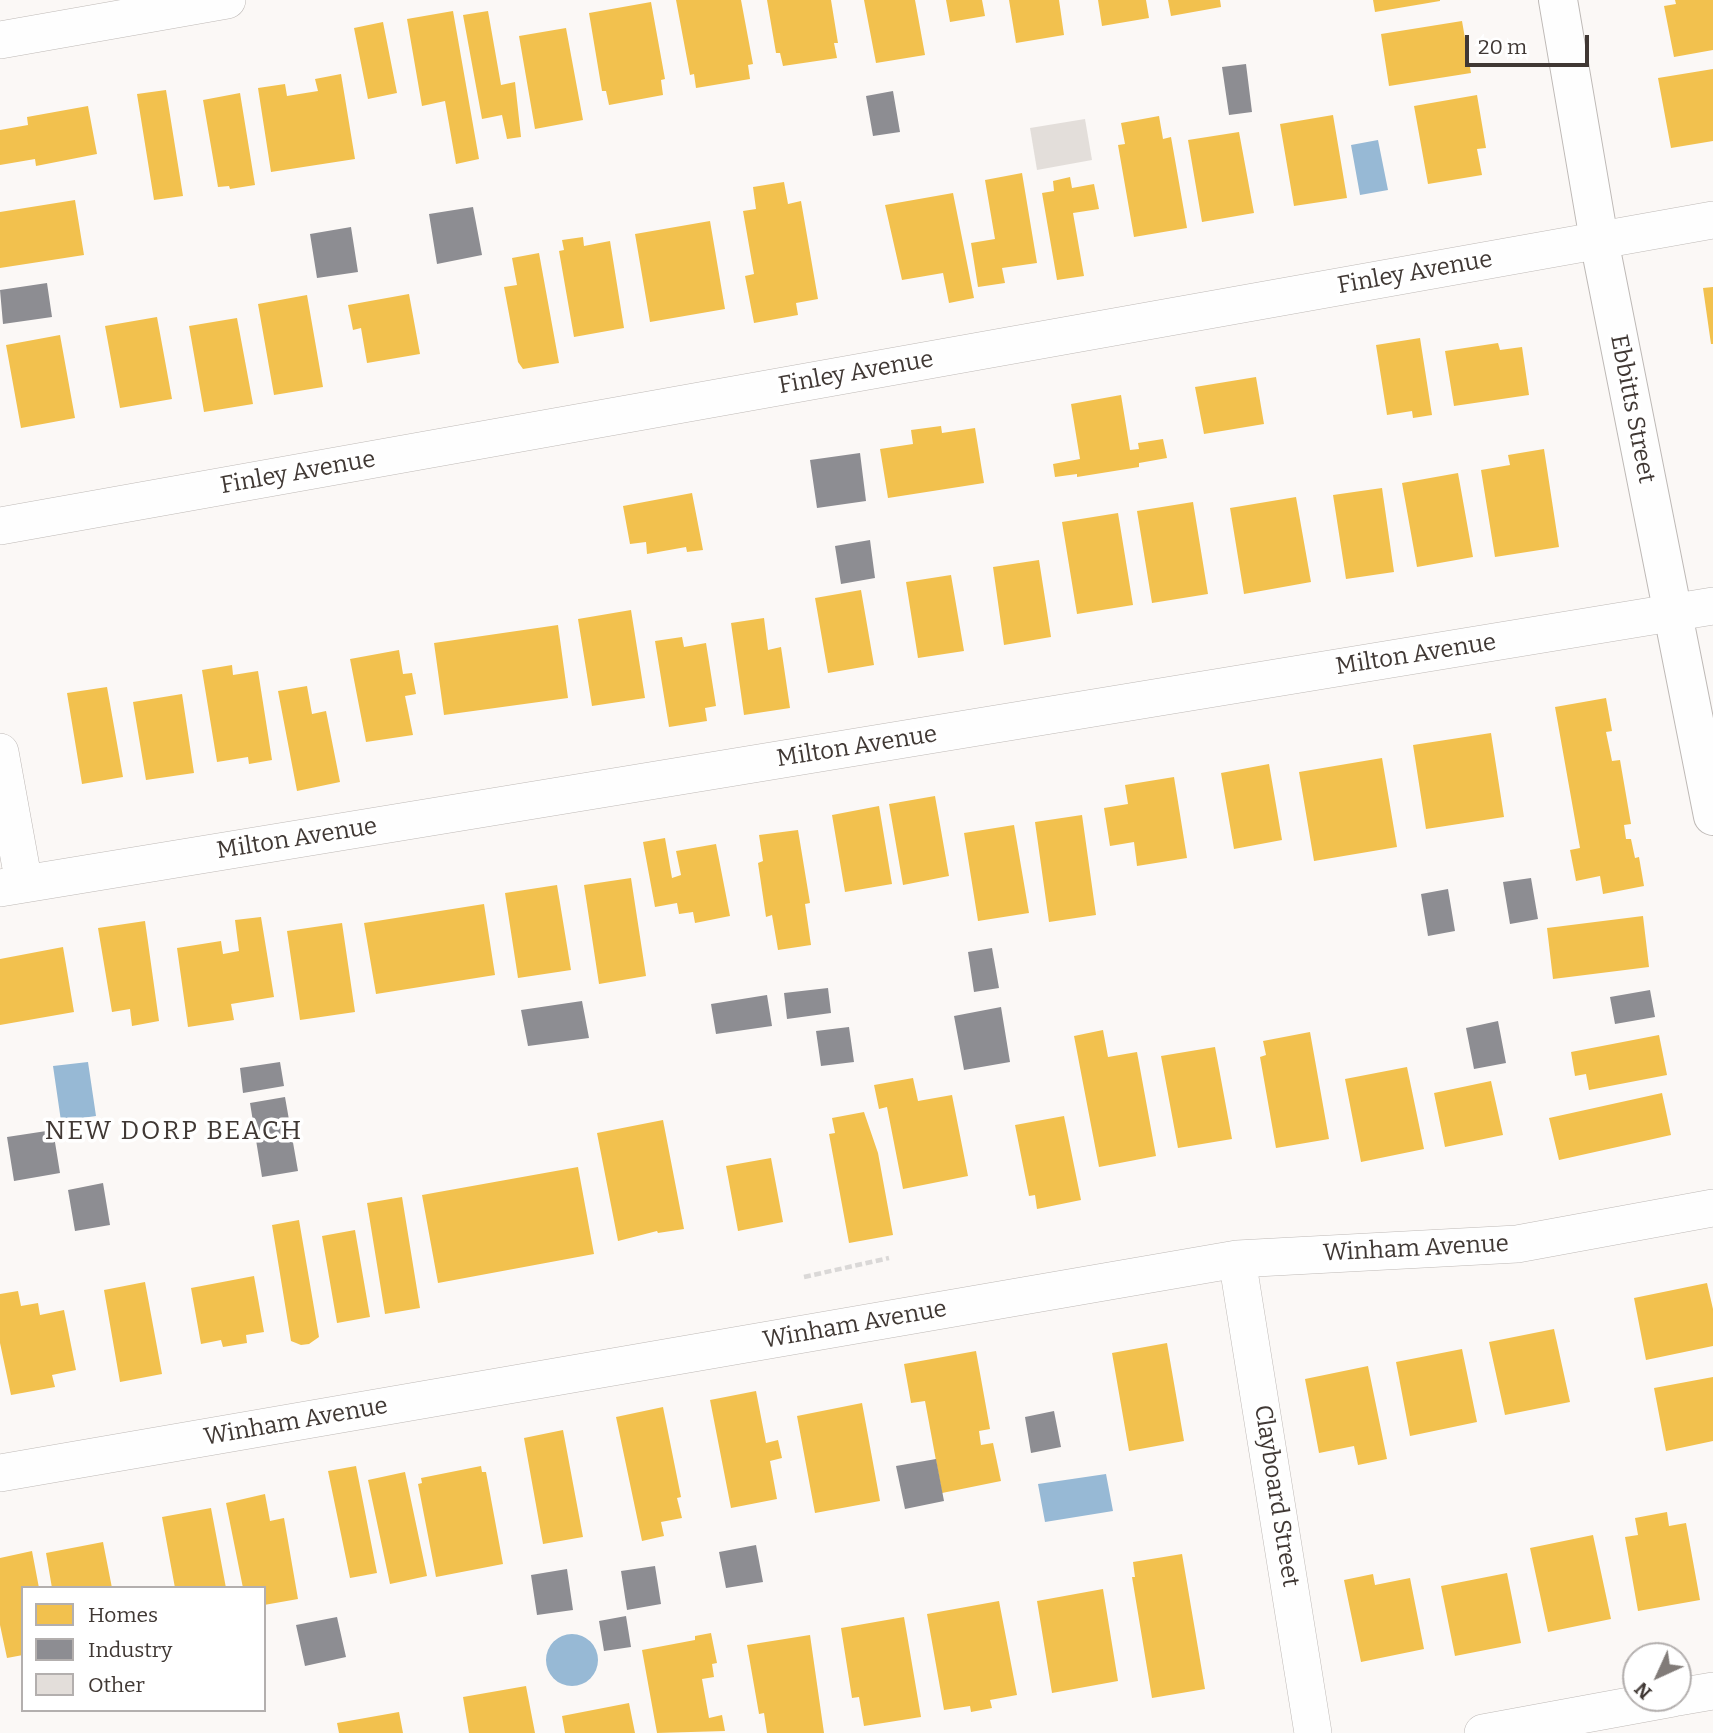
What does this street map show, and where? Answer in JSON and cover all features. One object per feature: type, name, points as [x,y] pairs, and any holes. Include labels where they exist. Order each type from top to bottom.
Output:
[{"type":"street","points":[[0,40],[227,0]]},
{"type":"street","name":"Ebbitts Street","points":[[1558,0],[1599,240],[1713,816]]},
{"type":"street","name":"Finley Avenue","points":[[0,526],[1713,220]]},
{"type":"street","name":"Milton Avenue","points":[[12,886],[1713,606]]},
{"type":"street","points":[[0,752],[12,886]]},
{"type":"street","name":"Winham Avenue","points":[[0,1473],[1237,1259],[1517,1244],[1713,1208]]},
{"type":"street","name":"Clayboard Street","points":[[1237,1259],[1313,1733]]},
{"type":"street","points":[[1692,1694],[1713,1690]]},
{"type":"street","points":[[1483,1733],[1622,1707]]},
{"type":"path","points":[[804,1277],[889,1258]]},
{"type":"water","points":[[1378,140],[1388,190],[1360,195],[1351,145]]},
{"type":"water","points":[[88,1062],[96,1116],[61,1121],[53,1066]]},
{"type":"water","points":[[1106,1474],[1113,1511],[1045,1522],[1038,1484]]},
{"type":"water","points":[[572,1634],[591,1641],[598,1660],[591,1679],[572,1686],[553,1679],[546,1660],[553,1641]]},
{"type":"building: Homes","points":[[676,0],[741,0],[753,64],[748,65],[750,79],[696,88],[694,74],[690,75]]},
{"type":"building: Homes","points":[[767,0],[831,0],[838,43],[834,43],[837,58],[783,66],[780,53],[776,53]]},
{"type":"building: Homes","points":[[864,0],[915,0],[925,55],[876,63]]},
{"type":"building: Homes","points":[[946,0],[982,0],[985,16],[950,22]]},
{"type":"building: Homes","points":[[1009,0],[1059,0],[1064,35],[1016,43]]},
{"type":"building: Homes","points":[[1098,0],[1146,0],[1149,18],[1102,26]]},
{"type":"building: Homes","points":[[1168,0],[1220,0],[1221,7],[1171,16]]},
{"type":"building: Homes","points":[[1373,0],[1440,0],[1440,1],[1375,12]]},
{"type":"building: Homes","points":[[1675,0],[1713,0],[1713,50],[1674,57],[1664,6],[1676,4]]},
{"type":"building: Homes","points":[[651,2],[665,79],[661,80],[663,95],[609,105],[606,91],[602,91],[589,13]]},
{"type":"building: Homes","points":[[453,11],[479,159],[456,164],[445,101],[422,106],[407,19]]},
{"type":"building: Homes","points":[[488,11],[501,85],[515,82],[521,137],[507,139],[502,115],[482,119],[463,15]]},
{"type":"building: Homes","points":[[1462,21],[1471,73],[1389,86],[1381,34]]},
{"type":"building: Homes","points":[[383,22],[397,93],[368,99],[354,28]]},
{"type":"building: Homes","points":[[566,28],[583,120],[535,129],[519,36]]},
{"type":"building: Homes","points":[[1713,69],[1713,141],[1671,148],[1658,78]]},
{"type":"building: Homes","points":[[341,74],[355,159],[271,172],[258,88],[285,84],[287,96],[318,91],[315,79]]},
{"type":"building: Homes","points":[[166,90],[183,196],[154,200],[137,94]]},
{"type":"building: Homes","points":[[240,93],[255,185],[230,189],[229,186],[218,187],[203,100]]},
{"type":"building: Homes","points":[[1477,95],[1486,148],[1477,149],[1482,175],[1428,184],[1414,106]]},
{"type":"building: Homes","points":[[88,106],[97,154],[36,166],[35,159],[0,165],[0,130],[28,125],[27,117]]},
{"type":"building: Homes","points":[[1333,115],[1347,198],[1294,206],[1280,124]]},
{"type":"building: Homes","points":[[1159,116],[1163,139],[1171,137],[1187,228],[1134,237],[1118,145],[1125,144],[1121,123]]},
{"type":"building: Homes","points":[[1239,132],[1254,213],[1202,222],[1188,140]]},
{"type":"building: Homes","points":[[1022,173],[1037,263],[1002,268],[1005,283],[978,287],[971,243],[995,239],[985,180]]},
{"type":"building: Homes","points":[[1070,177],[1072,188],[1094,184],[1099,209],[1073,213],[1084,276],[1057,280],[1042,193],[1054,191],[1053,181]]},
{"type":"building: Homes","points":[[784,182],[788,204],[801,201],[818,299],[796,303],[798,315],[754,323],[745,276],[754,274],[743,211],[756,209],[753,187]]},
{"type":"building: Homes","points":[[953,193],[974,298],[949,303],[943,273],[902,280],[885,205]]},
{"type":"building: Homes","points":[[75,200],[84,255],[0,268],[0,212]]},
{"type":"building: Homes","points":[[710,221],[725,309],[650,322],[635,234]]},
{"type":"building: Homes","points":[[583,237],[584,246],[610,241],[624,328],[574,337],[559,251],[564,250],[562,240]]},
{"type":"building: Homes","points":[[539,253],[559,363],[523,369],[518,362],[504,287],[517,285],[512,258]]},
{"type":"building: Homes","points":[[1713,287],[1713,344],[1711,344],[1703,288]]},
{"type":"building: Homes","points":[[409,294],[420,354],[367,363],[361,328],[353,330],[348,305]]},
{"type":"building: Homes","points":[[307,295],[323,387],[274,395],[258,304]]},
{"type":"building: Homes","points":[[157,317],[172,399],[120,408],[105,326]]},
{"type":"building: Homes","points":[[237,318],[253,404],[204,412],[189,326]]},
{"type":"building: Homes","points":[[60,335],[75,418],[21,428],[6,345]]},
{"type":"building: Homes","points":[[1420,338],[1432,415],[1413,418],[1412,411],[1387,415],[1376,345]]},
{"type":"building: Homes","points":[[1498,343],[1500,350],[1522,347],[1529,395],[1454,406],[1445,351]]},
{"type":"building: Homes","points":[[1256,377],[1264,424],[1204,434],[1195,387]]},
{"type":"building: Homes","points":[[1121,395],[1130,450],[1139,449],[1138,443],[1163,439],[1167,458],[1139,463],[1139,467],[1077,477],[1077,474],[1055,477],[1053,464],[1080,459],[1071,404]]},
{"type":"building: Homes","points":[[941,426],[942,433],[975,428],[984,483],[888,498],[880,449],[913,444],[911,430]]},
{"type":"building: Homes","points":[[1544,449],[1559,547],[1495,557],[1481,470],[1510,465],[1508,455]]},
{"type":"building: Homes","points":[[1458,473],[1473,557],[1417,567],[1402,483]]},
{"type":"building: Homes","points":[[1382,488],[1394,572],[1346,579],[1333,495]]},
{"type":"building: Homes","points":[[692,493],[703,550],[687,552],[686,547],[647,554],[646,542],[630,544],[623,506]]},
{"type":"building: Homes","points":[[1296,497],[1311,582],[1244,594],[1230,508]]},
{"type":"building: Homes","points":[[1193,502],[1208,594],[1152,603],[1137,511]]},
{"type":"building: Homes","points":[[1118,513],[1133,605],[1077,614],[1062,522]]},
{"type":"building: Homes","points":[[1039,560],[1051,637],[1004,645],[993,567]]},
{"type":"building: Homes","points":[[951,575],[964,651],[918,658],[906,582]]},
{"type":"building: Homes","points":[[861,590],[874,665],[828,673],[815,598]]},
{"type":"building: Homes","points":[[631,610],[645,698],[592,706],[578,619]]},
{"type":"building: Homes","points":[[764,618],[768,650],[781,647],[790,708],[744,715],[731,623]]},
{"type":"building: Homes","points":[[558,625],[568,698],[444,715],[434,643]]},
{"type":"building: Homes","points":[[682,637],[684,647],[706,643],[716,706],[705,708],[707,721],[669,727],[655,641]]},
{"type":"building: Homes","points":[[399,650],[403,674],[412,673],[416,694],[405,696],[413,735],[366,742],[350,659]]},
{"type":"building: Homes","points":[[232,665],[233,675],[258,671],[272,760],[249,764],[248,757],[217,762],[202,670]]},
{"type":"building: Homes","points":[[307,686],[312,714],[326,711],[340,782],[297,791],[278,691]]},
{"type":"building: Homes","points":[[107,687],[123,777],[82,784],[67,693]]},
{"type":"building: Homes","points":[[182,694],[194,773],[146,780],[133,702]]},
{"type":"building: Homes","points":[[1606,698],[1612,731],[1606,732],[1612,761],[1620,760],[1631,824],[1624,825],[1626,839],[1631,839],[1635,858],[1639,857],[1644,886],[1603,894],[1600,876],[1576,881],[1570,850],[1580,848],[1555,707]]},
{"type":"building: Homes","points":[[1491,733],[1504,817],[1426,829],[1413,745]]},
{"type":"building: Homes","points":[[1382,758],[1397,847],[1314,861],[1299,772]]},
{"type":"building: Homes","points":[[1269,764],[1282,840],[1234,849],[1221,773]]},
{"type":"building: Homes","points":[[1174,777],[1187,858],[1137,866],[1134,842],[1110,846],[1104,808],[1128,804],[1125,785]]},
{"type":"building: Homes","points":[[935,796],[949,876],[903,885],[889,804]]},
{"type":"building: Homes","points":[[879,806],[892,884],[845,892],[832,815]]},
{"type":"building: Homes","points":[[1082,815],[1096,915],[1049,922],[1035,822]]},
{"type":"building: Homes","points":[[1014,825],[1029,913],[978,921],[964,833]]},
{"type":"building: Homes","points":[[798,830],[810,903],[805,904],[811,945],[778,950],[772,915],[766,917],[758,863],[763,861],[759,835]]},
{"type":"building: Homes","points":[[665,838],[672,878],[681,875],[676,851],[716,844],[730,916],[695,923],[693,912],[679,914],[677,903],[655,907],[643,842]]},
{"type":"building: Homes","points":[[631,878],[646,976],[599,984],[584,885]]},
{"type":"building: Homes","points":[[557,885],[571,970],[518,978],[505,893]]},
{"type":"building: Homes","points":[[484,904],[495,975],[376,994],[364,923]]},
{"type":"building: Homes","points":[[1643,916],[1649,967],[1553,979],[1547,928]]},
{"type":"building: Homes","points":[[261,917],[274,997],[231,1004],[234,1020],[188,1027],[177,948],[221,941],[223,954],[239,951],[235,920]]},
{"type":"building: Homes","points":[[145,921],[159,1021],[132,1026],[130,1009],[112,1012],[98,928]]},
{"type":"building: Homes","points":[[342,923],[355,1012],[300,1020],[287,931]]},
{"type":"building: Homes","points":[[63,947],[74,1012],[0,1025],[0,959]]},
{"type":"building: Homes","points":[[1103,1030],[1108,1057],[1137,1052],[1156,1156],[1099,1167],[1074,1036]]},
{"type":"building: Homes","points":[[1310,1032],[1329,1139],[1276,1148],[1260,1057],[1266,1055],[1263,1041]]},
{"type":"building: Homes","points":[[1659,1035],[1667,1075],[1589,1090],[1586,1074],[1575,1076],[1571,1052]]},
{"type":"building: Homes","points":[[1215,1047],[1232,1139],[1178,1148],[1161,1056]]},
{"type":"building: Homes","points":[[1407,1067],[1424,1149],[1361,1162],[1345,1079]]},
{"type":"building: Homes","points":[[913,1078],[918,1101],[952,1095],[968,1176],[903,1189],[887,1107],[879,1109],[874,1085]]},
{"type":"building: Homes","points":[[1491,1081],[1503,1135],[1445,1147],[1434,1093]]},
{"type":"building: Homes","points":[[1662,1093],[1671,1135],[1559,1160],[1549,1118]]},
{"type":"building: Homes","points":[[864,1112],[878,1153],[893,1235],[849,1243],[829,1134],[835,1133],[832,1118]]},
{"type":"building: Homes","points":[[1064,1116],[1081,1200],[1037,1209],[1035,1195],[1029,1196],[1015,1125]]},
{"type":"building: Homes","points":[[663,1120],[684,1229],[657,1231],[618,1241],[597,1133]]},
{"type":"building: Homes","points":[[771,1158],[783,1222],[738,1231],[726,1166]]},
{"type":"building: Homes","points":[[578,1167],[594,1254],[438,1283],[422,1195]]},
{"type":"building: Homes","points":[[402,1197],[420,1308],[385,1314],[367,1203]]},
{"type":"building: Homes","points":[[299,1220],[319,1337],[309,1344],[301,1345],[291,1341],[272,1225]]},
{"type":"building: Homes","points":[[355,1230],[370,1317],[337,1323],[322,1236]]},
{"type":"building: Homes","points":[[254,1276],[264,1332],[246,1335],[247,1343],[223,1347],[221,1340],[201,1344],[191,1288]]},
{"type":"building: Homes","points":[[145,1282],[162,1374],[120,1382],[104,1290]]},
{"type":"building: Homes","points":[[1707,1283],[1713,1309],[1713,1346],[1646,1360],[1634,1298]]},
{"type":"building: Homes","points":[[18,1291],[21,1306],[38,1303],[40,1315],[64,1310],[76,1370],[52,1375],[55,1387],[11,1395],[0,1343],[0,1294]]},
{"type":"building: Homes","points":[[1554,1329],[1570,1402],[1505,1415],[1489,1342]]},
{"type":"building: Homes","points":[[1167,1343],[1184,1441],[1129,1451],[1112,1353]]},
{"type":"building: Homes","points":[[1462,1349],[1477,1422],[1410,1436],[1396,1362]]},
{"type":"building: Homes","points":[[976,1351],[990,1429],[979,1431],[981,1445],[993,1443],[1001,1481],[942,1493],[925,1401],[911,1403],[904,1364]]},
{"type":"building: Homes","points":[[1368,1366],[1387,1459],[1358,1465],[1354,1446],[1319,1453],[1305,1379]]},
{"type":"building: Homes","points":[[1713,1377],[1713,1441],[1666,1451],[1654,1388]]},
{"type":"building: Homes","points":[[756,1391],[766,1443],[778,1440],[782,1458],[770,1461],[777,1499],[731,1508],[710,1400]]},
{"type":"building: Homes","points":[[862,1403],[880,1501],[815,1513],[797,1416]]},
{"type":"building: Homes","points":[[663,1407],[681,1497],[677,1498],[682,1518],[661,1522],[664,1536],[642,1541],[616,1417]]},
{"type":"building: Homes","points":[[563,1430],[583,1537],[543,1544],[524,1438]]},
{"type":"building: Homes","points":[[356,1466],[377,1573],[350,1578],[328,1471]]},
{"type":"building: Homes","points":[[481,1466],[482,1472],[486,1472],[503,1564],[436,1577],[418,1484],[422,1483],[421,1478]]},
{"type":"building: Homes","points":[[405,1472],[427,1576],[390,1584],[368,1480]]},
{"type":"building: Homes","points":[[265,1494],[270,1521],[284,1518],[298,1599],[266,1605],[266,1586],[243,1586],[226,1503]]},
{"type":"building: Homes","points":[[211,1508],[226,1586],[175,1586],[162,1517]]},
{"type":"building: Homes","points":[[1667,1512],[1669,1526],[1686,1523],[1700,1600],[1638,1611],[1625,1537],[1638,1535],[1635,1518]]},
{"type":"building: Homes","points":[[1593,1535],[1611,1619],[1548,1632],[1530,1548]]},
{"type":"building: Homes","points":[[103,1542],[112,1586],[52,1586],[46,1553]]},
{"type":"building: Homes","points":[[32,1551],[39,1586],[21,1586],[21,1655],[7,1658],[0,1625],[0,1558]]},
{"type":"building: Homes","points":[[1182,1554],[1205,1689],[1152,1698],[1132,1577],[1135,1577],[1133,1562]]},
{"type":"building: Homes","points":[[1507,1573],[1521,1643],[1455,1656],[1441,1586]]},
{"type":"building: Homes","points":[[1373,1574],[1375,1585],[1410,1578],[1424,1649],[1361,1662],[1344,1580]]},
{"type":"building: Homes","points":[[1103,1589],[1118,1681],[1052,1693],[1037,1601]]},
{"type":"building: Homes","points":[[999,1601],[1017,1695],[990,1700],[992,1708],[971,1712],[970,1706],[944,1710],[927,1614]]},
{"type":"building: Homes","points":[[904,1617],[921,1717],[864,1726],[859,1697],[852,1698],[841,1628]]},
{"type":"building: Homes","points":[[711,1633],[717,1663],[712,1664],[714,1677],[702,1679],[709,1718],[722,1715],[725,1731],[657,1733],[642,1650],[695,1640],[695,1636]]},
{"type":"building: Homes","points":[[810,1635],[824,1733],[767,1733],[764,1713],[759,1714],[747,1645]]},
{"type":"building: Homes","points":[[526,1686],[535,1733],[469,1733],[463,1697]]},
{"type":"building: Homes","points":[[629,1703],[635,1733],[565,1733],[562,1716]]},
{"type":"building: Homes","points":[[399,1712],[403,1733],[339,1733],[337,1723]]},
{"type":"building: Industry","points":[[1246,64],[1252,112],[1229,115],[1222,67]]},
{"type":"building: Industry","points":[[893,91],[900,132],[873,136],[866,96]]},
{"type":"building: Industry","points":[[473,207],[482,255],[437,264],[429,214]]},
{"type":"building: Industry","points":[[351,227],[358,272],[317,278],[310,234]]},
{"type":"building: Industry","points":[[47,283],[52,317],[3,324],[0,290]]},
{"type":"building: Industry","points":[[860,453],[866,501],[817,508],[810,460]]},
{"type":"building: Industry","points":[[870,540],[875,578],[841,584],[835,546]]},
{"type":"building: Industry","points":[[1531,878],[1538,919],[1510,924],[1503,882]]},
{"type":"building: Industry","points":[[1448,889],[1455,931],[1428,936],[1421,894]]},
{"type":"building: Industry","points":[[992,948],[999,988],[974,992],[968,952]]},
{"type":"building: Industry","points":[[828,988],[831,1013],[787,1019],[784,993]]},
{"type":"building: Industry","points":[[1650,990],[1655,1017],[1615,1024],[1610,997]]},
{"type":"building: Industry","points":[[767,995],[772,1026],[716,1034],[711,1004]]},
{"type":"building: Industry","points":[[582,1001],[589,1038],[528,1046],[521,1010]]},
{"type":"building: Industry","points":[[1001,1007],[1010,1062],[964,1070],[954,1016]]},
{"type":"building: Industry","points":[[1498,1021],[1506,1063],[1474,1069],[1466,1028]]},
{"type":"building: Industry","points":[[849,1027],[854,1062],[821,1066],[816,1031]]},
{"type":"building: Industry","points":[[280,1062],[284,1086],[243,1093],[240,1068]]},
{"type":"building: Industry","points":[[285,1097],[298,1171],[262,1177],[250,1103]]},
{"type":"building: Industry","points":[[53,1130],[60,1173],[14,1181],[7,1137]]},
{"type":"building: Industry","points":[[103,1183],[110,1225],[75,1231],[68,1190]]},
{"type":"building: Industry","points":[[1054,1411],[1061,1447],[1031,1453],[1025,1417]]},
{"type":"building: Industry","points":[[936,1459],[944,1501],[905,1509],[896,1466]]},
{"type":"building: Industry","points":[[756,1545],[763,1582],[726,1588],[719,1552]]},
{"type":"building: Industry","points":[[655,1566],[661,1604],[627,1610],[621,1571]]},
{"type":"building: Industry","points":[[567,1569],[573,1610],[537,1615],[531,1575]]},
{"type":"building: Industry","points":[[626,1616],[631,1647],[604,1651],[599,1621]]},
{"type":"building: Industry","points":[[337,1617],[346,1657],[305,1666],[296,1625]]},
{"type":"building: Other","points":[[1085,119],[1092,160],[1037,170],[1030,128]]},
{"type":"district","name":"NEW DORP BEACH","points":[[174,1132]]}]
